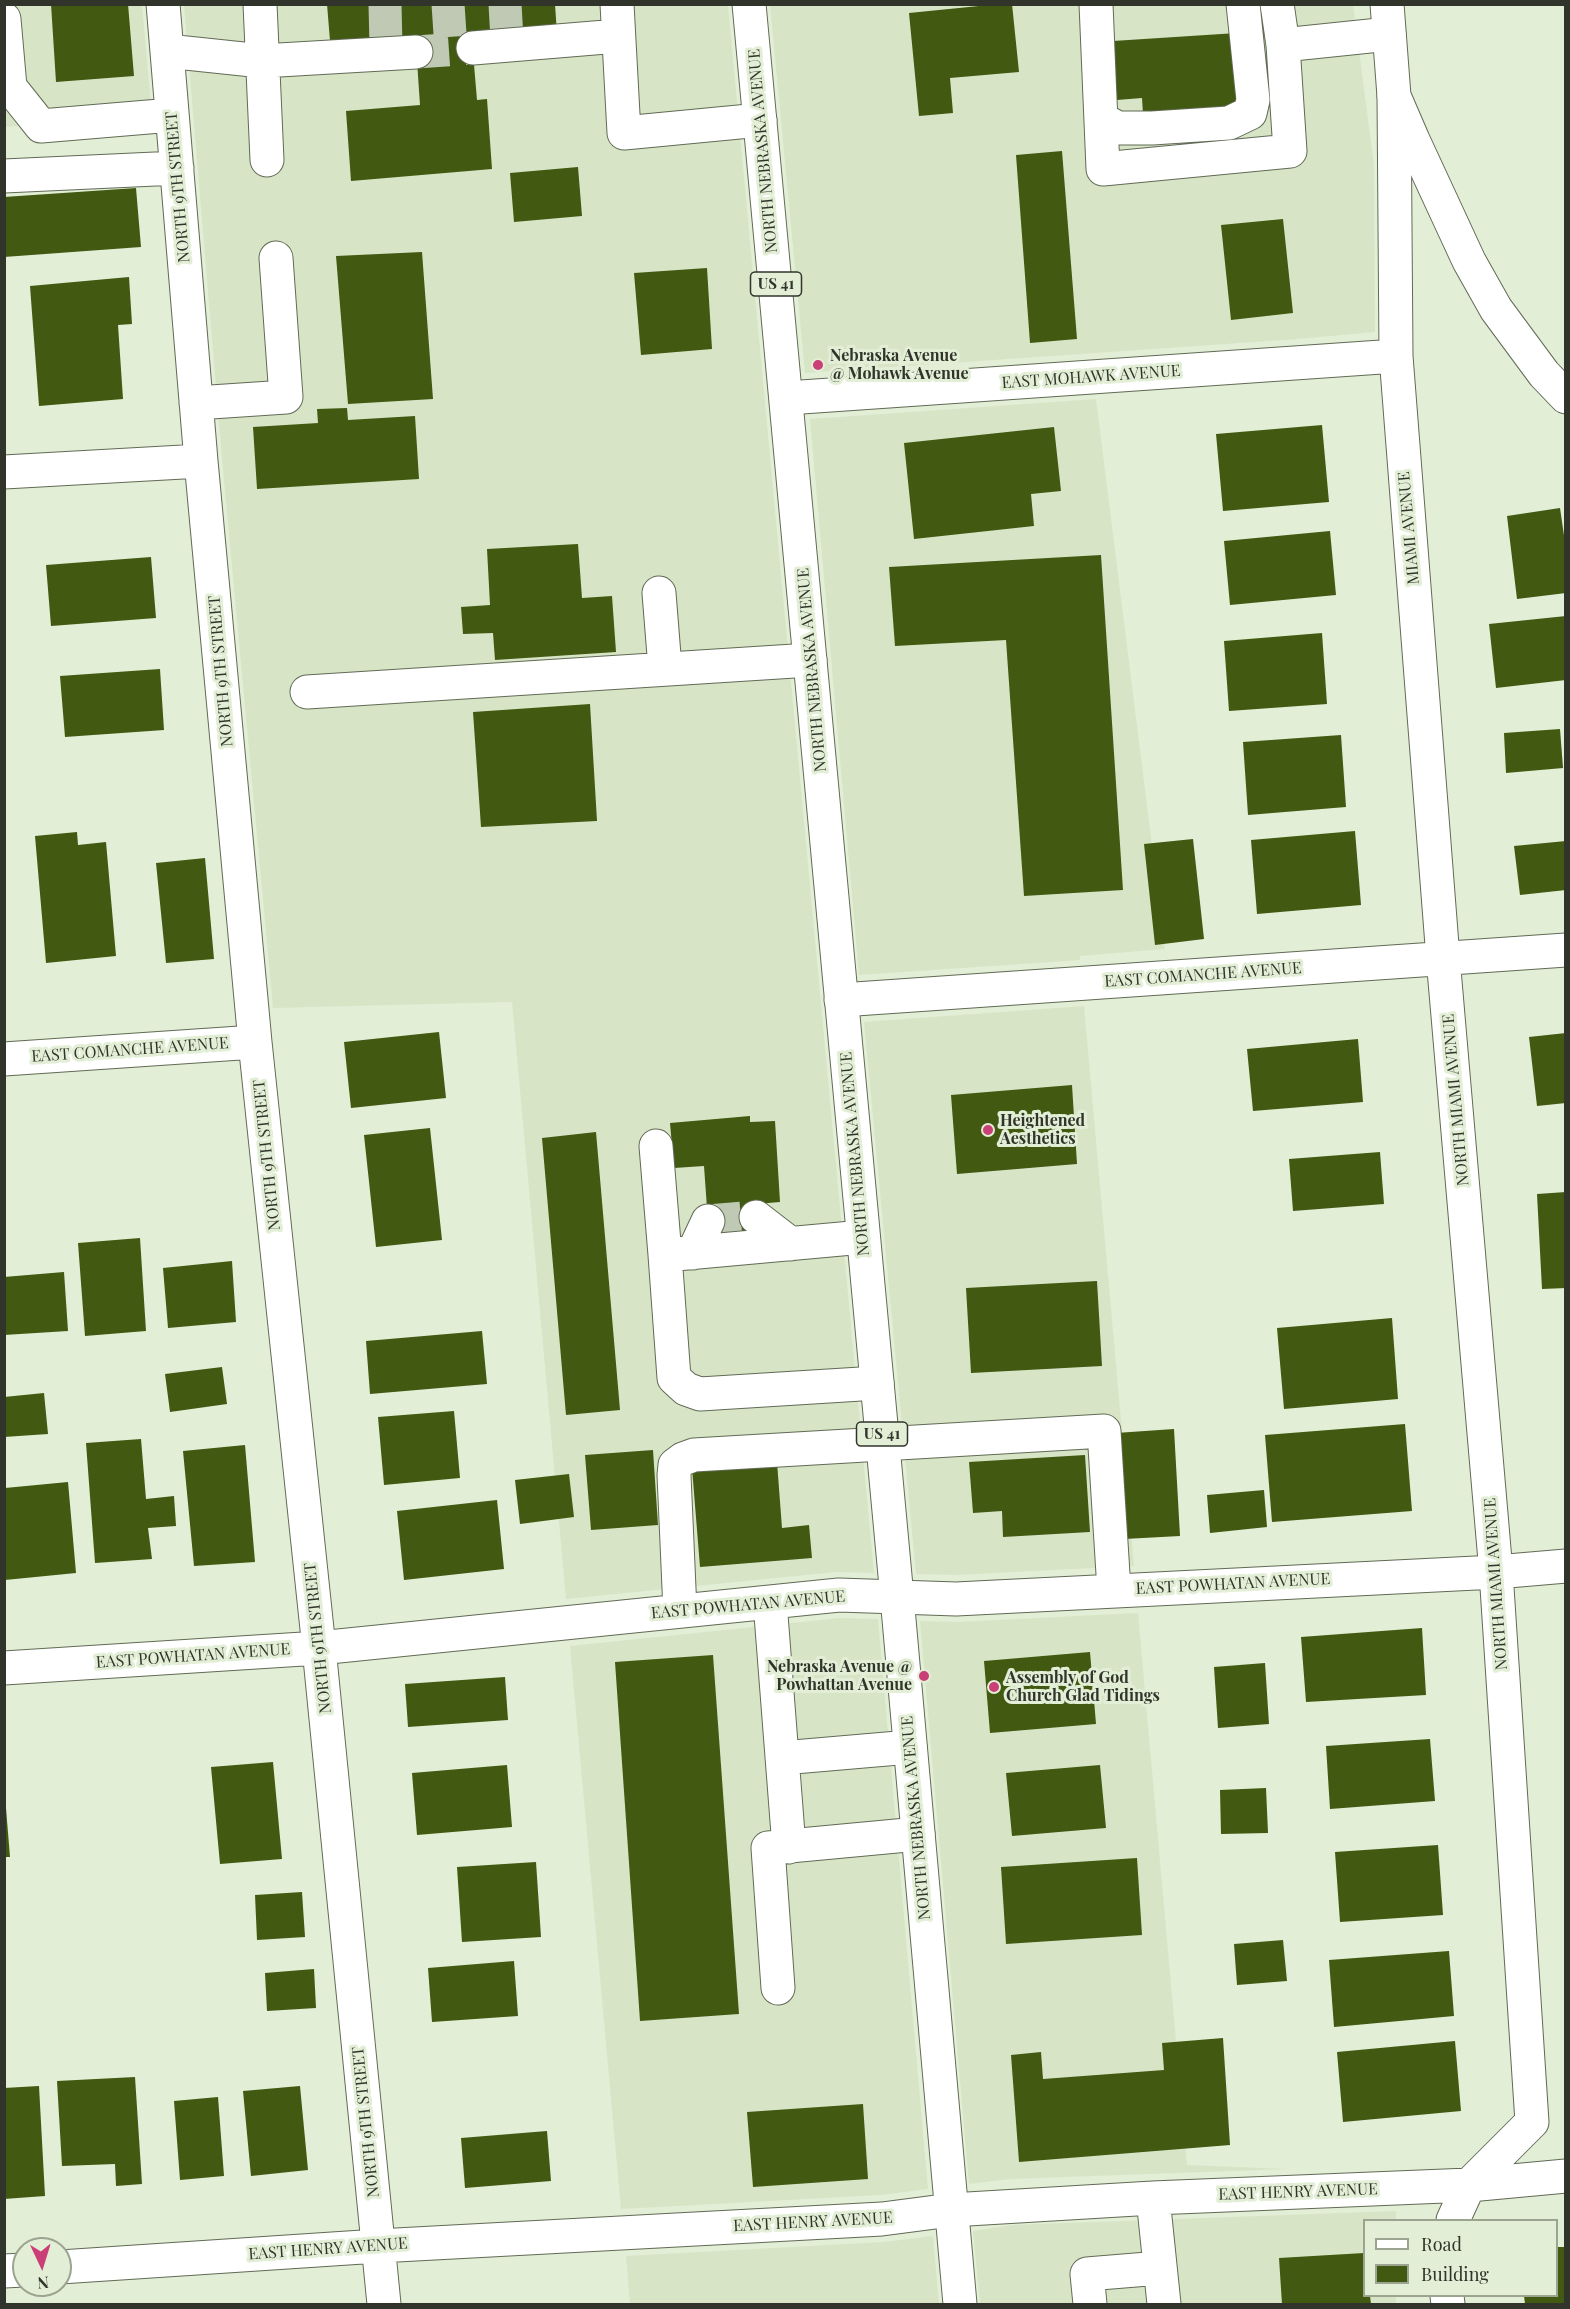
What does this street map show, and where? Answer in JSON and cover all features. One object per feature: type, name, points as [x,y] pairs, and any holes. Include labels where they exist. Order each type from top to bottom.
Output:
[{"type":"main road","name":"NORTH 9TH STREET","points":[[163,4],[201,460],[255,1042],[319,1648],[384,2304]]},
{"type":"main road","points":[[260,4],[267,160]]},
{"type":"main road","name":"NORTH NEBRASKA AVENUE","points":[[749,4],[883,1444],[960,2304]]},
{"type":"main road","points":[[1096,4],[1103,169],[1290,151],[1283,45],[1277,4]]},
{"type":"main road","points":[[1101,119],[1118,128],[1152,128],[1229,123],[1250,113],[1253,100],[1243,4]]},
{"type":"main road","points":[[1283,45],[1388,19]]},
{"type":"main road","name":"MIAMI AVENUE","points":[[1388,19],[1394,96],[1396,356],[1443,958]]},
{"type":"main road","points":[[4,20],[10,87],[41,126],[172,115]]},
{"type":"main road","points":[[473,48],[618,20],[624,133],[760,120]]},
{"type":"main road","points":[[167,51],[262,61],[396,51]]},
{"type":"main road","points":[[1394,96],[1469,261],[1496,309],[1544,374],[1566,397]]},
{"type":"main road","points":[[4,176],[177,168]]},
{"type":"main road","points":[[196,403],[286,396],[276,258]]},
{"type":"main road","name":"EAST MOHAWK AVENUE","points":[[787,398],[1396,356]]},
{"type":"main road","points":[[4,472],[201,460]]},
{"type":"main road","points":[[659,593],[665,668]]},
{"type":"main road","points":[[307,692],[810,660]]},
{"type":"main road","name":"EAST COMANCHE AVENUE","points":[[841,1000],[1566,950]]},
{"type":"main road","name":"NORTH MIAMI AVENUE","points":[[1443,958],[1496,1572],[1532,2122],[1469,2186]]},
{"type":"main road","name":"EAST COMANCHE AVENUE","points":[[4,1059],[255,1042]]},
{"type":"main road","points":[[656,1146],[679,1254],[674,1378],[686,1389],[700,1394],[877,1383]]},
{"type":"main road","points":[[756,1217],[791,1244]]},
{"type":"main road","points":[[679,1254],[708,1221]]},
{"type":"main road","points":[[679,1254],[863,1237]]},
{"type":"main road","points":[[680,1611],[675,1465],[683,1459],[694,1455],[1104,1431],[1114,1590]]},
{"type":"main road","name":"EAST POWHATAN AVENUE","points":[[4,1668],[319,1648],[838,1595],[956,1599],[1496,1572],[1566,1566]]},
{"type":"main road","points":[[770,1602],[789,1846]]},
{"type":"main road","points":[[782,1758],[910,1747]]},
{"type":"main road","points":[[778,1988],[768,1848],[918,1834]]},
{"type":"main road","name":"EAST HENRY AVENUE","points":[[72,2266],[378,2246],[882,2218],[951,2210],[1153,2198],[1469,2186],[1566,2176]]},
{"type":"main road","points":[[1454,2219],[1469,2186]]},
{"type":"main road","points":[[1153,2198],[1164,2304]]},
{"type":"main road","points":[[1090,2304],[1087,2274],[1160,2268]]},
{"type":"shaded area","points":[[5,5],[142,5],[152,116],[5,127]]},
{"type":"shaded area","points":[[184,5],[728,5],[874,1573],[836,1572],[566,1599],[512,1002],[273,1008],[222,459]]},
{"type":"shaded area","points":[[770,5],[1353,5],[1374,165],[1375,332],[805,373]]},
{"type":"shaded area","points":[[1096,399],[1165,949],[1080,956],[1080,960],[859,975],[810,419]]},
{"type":"shaded area","points":[[1084,1006],[1134,1566],[956,1575],[916,1574],[864,1022]]},
{"type":"shaded area","points":[[1138,1613],[1187,2165],[1288,2169],[1010,2179],[969,2184],[920,1621],[958,1622]]},
{"type":"shaded area","points":[[840,1618],[878,1619],[928,2189],[881,2195],[621,2209],[570,1646]]},
{"type":"shaded area","points":[[1396,2211],[1396,2219],[1363,2219],[1363,2297],[1396,2297],[1396,2304],[980,2304],[973,2231],[1012,2225]]},
{"type":"shaded area","points":[[933,2236],[939,2304],[630,2304],[626,2256],[884,2242]]},
{"type":"building","points":[[51,4],[128,4],[134,76],[56,82]]},
{"type":"building","points":[[327,4],[555,4],[557,34],[472,41],[477,100],[487,99],[492,169],[351,181],[346,111],[420,105],[416,46],[331,53]]},
{"type":"building","points":[[1012,4],[1019,72],[950,78],[953,113],[919,116],[909,13]]},
{"type":"building","points":[[1237,33],[1242,107],[1143,114],[1142,98],[1117,100],[1113,41]]},
{"type":"building","points":[[1062,151],[1077,339],[1030,343],[1016,155]]},
{"type":"building","points":[[578,167],[582,216],[514,222],[510,173]]},
{"type":"building","points":[[136,188],[141,247],[4,257],[4,197]]},
{"type":"building","points":[[1283,219],[1293,313],[1231,320],[1221,225]]},
{"type":"building","points":[[422,252],[433,399],[348,404],[336,256]]},
{"type":"building","points":[[707,268],[712,349],[641,355],[634,273]]},
{"type":"building","points":[[129,277],[132,324],[118,325],[123,399],[39,406],[30,286]]},
{"type":"building","points":[[347,408],[348,420],[415,416],[419,479],[257,489],[253,427],[318,423],[317,409]]},
{"type":"building","points":[[1322,425],[1329,502],[1223,511],[1216,434]]},
{"type":"building","points":[[1054,427],[1061,491],[1031,494],[1034,526],[914,539],[904,443]]},
{"type":"building","points":[[1560,508],[1566,549],[1566,593],[1517,599],[1507,516]]},
{"type":"building","points":[[1330,531],[1336,595],[1230,605],[1224,541]]},
{"type":"building","points":[[578,544],[582,598],[612,596],[616,652],[495,660],[493,633],[463,634],[461,607],[490,605],[487,549]]},
{"type":"building","points":[[1101,555],[1123,890],[1024,896],[1006,640],[895,646],[889,567]]},
{"type":"building","points":[[151,557],[156,618],[51,626],[46,565]]},
{"type":"building","points":[[1566,616],[1566,680],[1496,688],[1489,624]]},
{"type":"building","points":[[1322,633],[1327,704],[1229,711],[1224,641]]},
{"type":"building","points":[[160,669],[164,730],[65,737],[60,676]]},
{"type":"building","points":[[590,704],[597,821],[481,827],[473,712]]},
{"type":"building","points":[[1560,729],[1563,768],[1506,773],[1504,733]]},
{"type":"building","points":[[1341,735],[1346,807],[1248,815],[1243,742]]},
{"type":"building","points":[[1355,831],[1361,905],[1257,914],[1251,840]]},
{"type":"building","points":[[77,832],[78,845],[106,842],[116,956],[46,963],[35,836]]},
{"type":"building","points":[[1193,839],[1204,939],[1155,945],[1144,844]]},
{"type":"building","points":[[1566,841],[1566,890],[1520,895],[1514,846]]},
{"type":"building","points":[[205,858],[214,959],[166,963],[156,863]]},
{"type":"building","points":[[439,1032],[446,1098],[351,1108],[344,1042]]},
{"type":"building","points":[[1566,1033],[1566,1103],[1537,1106],[1529,1037]]},
{"type":"building","points":[[1358,1039],[1363,1102],[1253,1111],[1247,1049]]},
{"type":"building","points":[[1072,1085],[1077,1164],[957,1174],[951,1095]]},
{"type":"building","points":[[750,1116],[750,1122],[775,1121],[780,1202],[756,1204],[758,1233],[709,1236],[704,1166],[674,1168],[670,1123]]},
{"type":"building","points":[[430,1128],[442,1240],[376,1247],[364,1135]]},
{"type":"building","points":[[596,1132],[620,1410],[566,1415],[542,1138]]},
{"type":"building","points":[[1380,1152],[1384,1204],[1293,1211],[1289,1159]]},
{"type":"building","points":[[1566,1192],[1566,1288],[1542,1289],[1537,1194]]},
{"type":"building","points":[[140,1238],[146,1331],[85,1336],[78,1243]]},
{"type":"building","points":[[232,1261],[236,1322],[168,1328],[163,1268]]},
{"type":"building","points":[[64,1272],[68,1331],[4,1335],[4,1277]]},
{"type":"building","points":[[1097,1281],[1102,1366],[971,1373],[966,1288]]},
{"type":"building","points":[[1392,1318],[1398,1399],[1284,1409],[1277,1328]]},
{"type":"building","points":[[482,1331],[487,1384],[370,1394],[366,1341]]},
{"type":"building","points":[[222,1367],[227,1404],[170,1412],[165,1374]]},
{"type":"building","points":[[44,1393],[48,1434],[4,1437],[4,1397]]},
{"type":"building","points":[[454,1411],[460,1478],[384,1485],[378,1417]]},
{"type":"building","points":[[1405,1424],[1412,1511],[1272,1522],[1265,1435]]},
{"type":"building","points":[[1174,1429],[1180,1536],[1124,1539],[1116,1433]]},
{"type":"building","points":[[141,1439],[146,1499],[174,1496],[176,1526],[148,1528],[152,1559],[95,1563],[86,1443]]},
{"type":"building","points":[[245,1445],[255,1562],[194,1566],[183,1451]]},
{"type":"building","points":[[653,1450],[658,1525],[591,1530],[585,1455]]},
{"type":"building","points":[[1085,1455],[1090,1532],[1003,1537],[1002,1511],[973,1513],[969,1462]]},
{"type":"building","points":[[777,1462],[782,1528],[809,1525],[812,1558],[700,1567],[692,1468]]},
{"type":"building","points":[[569,1474],[574,1517],[520,1524],[515,1480]]},
{"type":"building","points":[[68,1482],[76,1573],[5,1580],[5,1488]]},
{"type":"building","points":[[1264,1490],[1267,1527],[1210,1533],[1207,1495]]},
{"type":"building","points":[[497,1500],[504,1569],[404,1580],[397,1511]]},
{"type":"building","points":[[1422,1628],[1426,1695],[1306,1702],[1301,1637]]},
{"type":"building","points":[[1090,1652],[1096,1724],[990,1733],[984,1661]]},
{"type":"building","points":[[713,1655],[739,2014],[640,2021],[615,1662]]},
{"type":"building","points":[[1265,1663],[1269,1724],[1218,1728],[1214,1667]]},
{"type":"building","points":[[505,1677],[508,1720],[408,1727],[405,1684]]},
{"type":"building","points":[[1430,1739],[1435,1801],[1330,1809],[1326,1746]]},
{"type":"building","points":[[273,1762],[282,1859],[220,1864],[211,1767]]},
{"type":"building","points":[[507,1765],[512,1827],[417,1835],[412,1773]]},
{"type":"building","points":[[1100,1765],[1106,1828],[1012,1836],[1006,1773]]},
{"type":"building","points":[[1266,1788],[1268,1833],[1221,1834],[1220,1790]]},
{"type":"building","points":[[4,1808],[6,1808],[10,1857],[4,1857]]},
{"type":"building","points":[[1438,1845],[1443,1915],[1340,1922],[1335,1852]]},
{"type":"building","points":[[1137,1858],[1142,1935],[1006,1944],[1001,1867]]},
{"type":"building","points":[[536,1862],[541,1937],[462,1942],[457,1867]]},
{"type":"building","points":[[302,1892],[305,1937],[257,1940],[255,1895]]},
{"type":"building","points":[[1283,1940],[1287,1981],[1237,1985],[1234,1944]]},
{"type":"building","points":[[1449,1951],[1454,2016],[1334,2027],[1329,1960]]},
{"type":"building","points":[[514,1961],[518,2016],[432,2022],[428,1968]]},
{"type":"building","points":[[314,1969],[316,2008],[267,2011],[265,1973]]},
{"type":"building","points":[[1223,2038],[1230,2145],[1019,2162],[1011,2055],[1041,2052],[1043,2079],[1164,2070],[1162,2043]]},
{"type":"building","points":[[1455,2041],[1461,2111],[1343,2122],[1337,2052]]},
{"type":"building","points":[[135,2077],[142,2184],[116,2186],[115,2164],[62,2166],[57,2081]]},
{"type":"building","points":[[39,2086],[45,2196],[4,2199],[4,2088]]},
{"type":"building","points":[[300,2086],[308,2170],[251,2176],[243,2091]]},
{"type":"building","points":[[218,2097],[224,2176],[180,2180],[174,2101]]},
{"type":"building","points":[[863,2104],[868,2179],[753,2187],[747,2112]]},
{"type":"building","points":[[547,2131],[551,2181],[465,2188],[461,2138]]},
{"type":"building","points":[[1558,2247],[1566,2247],[1566,2304],[1525,2304],[1524,2297],[1558,2297]]},
{"type":"building","points":[[1363,2253],[1363,2297],[1370,2297],[1371,2304],[1282,2304],[1279,2258]]},
{"type":"tunnel","points":[[385,4],[386,47]]},
{"type":"tunnel","points":[[448,4],[451,49]]},
{"type":"tunnel","points":[[505,4],[507,39]]},
{"type":"tunnel","points":[[416,52],[473,48]]},
{"type":"tunnel","points":[[708,1221],[756,1217]]},
{"type":"place","name":"Nebraska Avenue @ Mohawk Avenue","points":[[818,365]]},
{"type":"place","name":"Heightened Aesthetics","points":[[988,1130]]},
{"type":"place","name":"Nebraska Avenue @ Powhattan Avenue","points":[[924,1676]]},
{"type":"place","name":"Assembly of God Church Glad Tidings","points":[[994,1687]]}]
